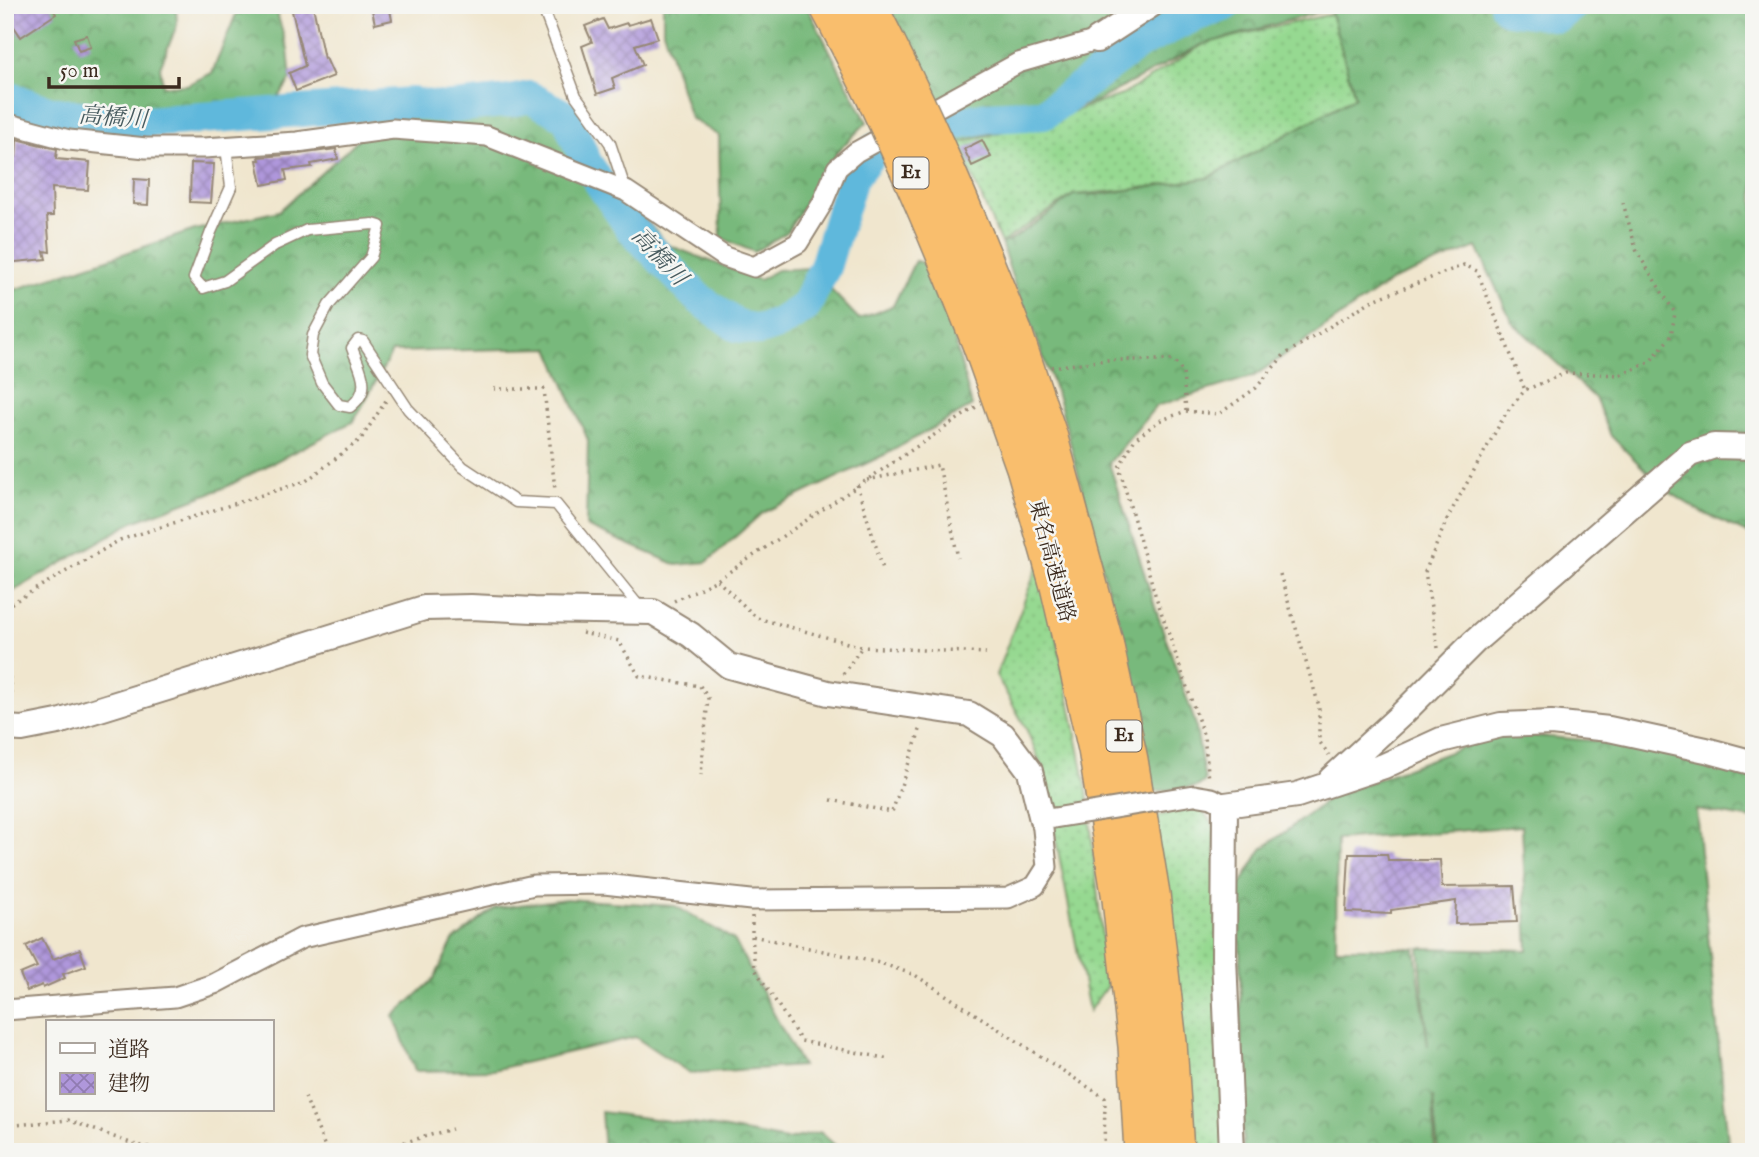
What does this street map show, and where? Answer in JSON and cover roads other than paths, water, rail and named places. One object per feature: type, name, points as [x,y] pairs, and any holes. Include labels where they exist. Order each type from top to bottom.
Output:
[{"type":"highway","name":"東名高速道路","points":[[828,5],[901,149],[942,244],[998,339],[1049,438],[1104,642],[1129,760],[1154,921],[1168,1043],[1175,1152]]},
{"type":"highway","name":"東名高速道路","points":[[867,5],[931,135],[972,229],[1025,467],[1056,573],[1097,749],[1121,899],[1137,1046],[1143,1152]]},
{"type":"street","points":[[5,123],[69,140],[146,148],[226,147],[297,142],[393,129],[487,136],[626,191],[725,257],[754,267],[798,243],[822,204],[837,168],[856,152],[1018,63],[1097,40],[1151,5]]},
{"type":"street","points":[[1332,779],[1402,715],[1474,642],[1690,454],[1714,446],[1754,447]]},
{"type":"street","points":[[5,1010],[175,997],[214,984],[302,938],[534,885],[604,884],[751,900],[1007,898],[1035,886],[1047,867],[1048,819],[1031,771],[1003,735],[969,714],[828,693],[729,666],[691,635],[648,612],[425,608],[58,722],[9,729]]},
{"type":"street","points":[[1048,819],[1210,800],[1297,795],[1332,779],[1384,766],[1441,740],[1501,726],[1551,723],[1609,729],[1754,763]]},
{"type":"street","points":[[1210,800],[1224,957],[1233,1152]]},
{"type":"lane","points":[[542,5],[576,96],[610,143],[626,191]]},
{"type":"lane","points":[[226,147],[231,187],[194,278],[203,288],[225,281],[275,245],[307,230],[373,224],[380,226],[371,257],[329,305],[313,335],[310,355],[322,383],[339,405],[350,407],[359,400],[365,381],[352,348],[358,340],[363,341],[408,410],[463,467],[516,502],[556,504],[648,612]]},
{"type":"waterway","name":"高橋川","points":[[5,96],[51,112],[132,123],[412,103],[444,108],[530,97],[567,117],[587,164],[631,228],[697,297],[737,326],[759,330],[780,323],[805,307],[825,267],[852,178],[875,149],[937,127],[988,117],[1044,114],[1140,43],[1194,16],[1226,5]]},
{"type":"waterway","name":"高橋川","points":[[1505,5],[1508,9],[1559,16],[1573,5]]}]
